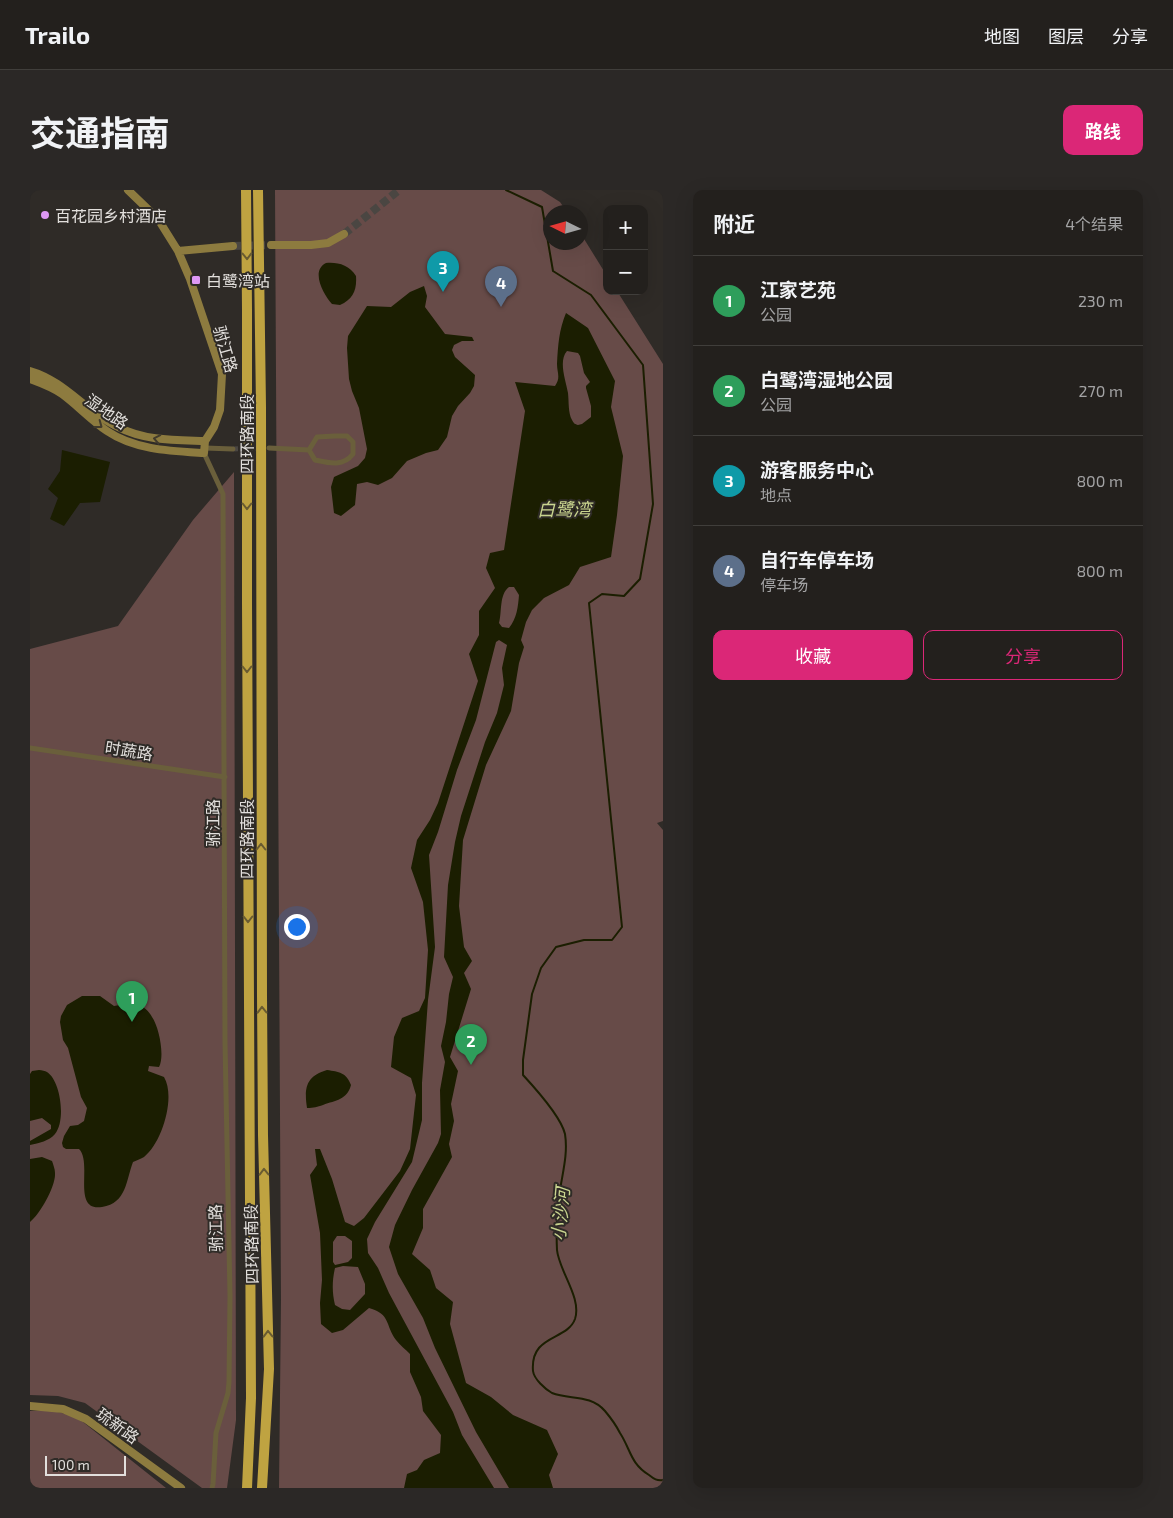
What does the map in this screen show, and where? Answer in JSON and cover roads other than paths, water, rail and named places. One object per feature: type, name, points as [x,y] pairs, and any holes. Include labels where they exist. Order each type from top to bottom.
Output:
[{"type":"highway","name":"四环路南段","points":[[245,190],[251,1398],[248,1488]]},
{"type":"highway","name":"四环路南段","points":[[260,190],[263,1135],[269,1369],[262,1488]]},
{"type":"highway","points":[[269,1369],[269,1488]]},
{"type":"highway","points":[[243,1488],[251,1398]]},
{"type":"street","name":"驸江路","points":[[128,190],[158,219],[178,251],[190,279],[222,374],[220,410],[205,447],[224,494],[225,1042],[230,1296],[228,1393],[216,1433],[212,1488]]},
{"type":"street","points":[[271,246],[311,245],[328,242],[344,234]]},
{"type":"street","points":[[178,251],[233,246]]},
{"type":"street","name":"湿地路","points":[[30,371],[54,381],[118,428],[143,436],[205,447]]},
{"type":"street","name":"湿地路","points":[[30,379],[61,394],[108,432],[124,440],[163,450],[205,447]]},
{"type":"street","points":[[347,436],[353,442],[353,454],[349,460],[337,464],[315,460],[309,450],[317,437],[347,436]]},
{"type":"street","points":[[205,447],[233,449]]},
{"type":"street","points":[[269,448],[309,450]]},
{"type":"street","name":"时蔬路","points":[[30,748],[225,777]]},
{"type":"street","name":"琉新路","points":[[30,1406],[63,1409],[86,1419],[181,1488]]},
{"type":"water","points":[[326,263],[343,265],[356,276],[356,286],[353,294],[340,305],[332,304],[325,295],[320,283],[319,272]]},
{"type":"water","points":[[424,286],[427,296],[425,307],[445,334],[472,337],[474,341],[462,341],[454,345],[452,350],[455,357],[475,375],[474,386],[452,416],[447,437],[438,450],[407,461],[392,478],[378,485],[367,482],[357,484],[355,505],[341,516],[334,513],[331,487],[334,477],[358,466],[365,458],[367,449],[359,408],[349,379],[348,336],[367,306],[391,307],[410,292]]},
{"type":"water","name":"白鹭湾","points":[[566,313],[588,328],[615,381],[611,407],[623,456],[611,557],[580,567],[569,585],[544,598],[532,610],[526,622],[521,640],[524,647],[519,663],[511,711],[486,765],[463,840],[459,906],[464,947],[472,961],[464,973],[471,989],[450,1057],[458,1071],[451,1104],[454,1121],[449,1144],[452,1157],[423,1209],[423,1228],[412,1254],[430,1270],[436,1288],[453,1302],[450,1324],[466,1383],[491,1397],[513,1415],[547,1430],[558,1454],[549,1475],[553,1488],[509,1488],[476,1432],[435,1348],[423,1318],[398,1274],[389,1247],[395,1225],[441,1134],[440,1090],[445,1062],[441,1046],[453,977],[444,957],[448,885],[461,816],[485,742],[497,713],[504,685],[502,668],[507,645],[499,640],[496,642],[476,720],[457,770],[429,855],[435,947],[428,1000],[422,1083],[422,1120],[412,1162],[375,1222],[367,1239],[368,1253],[378,1268],[389,1293],[453,1412],[462,1435],[494,1488],[404,1488],[407,1474],[417,1470],[424,1460],[440,1453],[441,1435],[423,1411],[421,1397],[410,1372],[410,1354],[396,1340],[381,1313],[369,1308],[343,1330],[332,1333],[321,1324],[320,1233],[310,1175],[317,1165],[315,1149],[320,1149],[332,1179],[345,1222],[354,1226],[364,1218],[400,1171],[410,1149],[416,1095],[411,1078],[391,1067],[394,1037],[402,1018],[419,1011],[425,998],[428,950],[423,902],[411,868],[417,840],[438,803],[478,681],[469,654],[479,635],[479,611],[495,588],[486,568],[490,553],[504,550],[525,411],[515,382],[555,386],[558,377],[557,364],[560,332]],"holes":[[[567,351],[578,353],[584,373],[590,382],[586,388],[591,406],[591,417],[578,425],[573,422],[570,414],[564,377],[564,355]],[[509,587],[514,587],[519,595],[518,608],[509,628],[502,627],[499,623],[502,599]],[[337,1236],[345,1236],[352,1241],[352,1258],[348,1262],[335,1265],[333,1262],[333,1242]],[[343,1266],[358,1267],[365,1284],[365,1294],[350,1310],[342,1309],[335,1305],[333,1296],[335,1268]]]},
{"type":"water","points":[[62,450],[110,462],[100,502],[80,503],[64,526],[50,519],[58,498],[48,489],[60,471]]},
{"type":"water","points":[[82,996],[100,996],[114,1006],[128,1003],[144,1007],[155,1022],[161,1049],[159,1067],[149,1066],[148,1071],[164,1077],[168,1096],[165,1119],[151,1150],[144,1157],[133,1162],[121,1196],[110,1205],[102,1207],[93,1207],[87,1202],[84,1185],[83,1156],[79,1149],[66,1149],[62,1143],[70,1126],[78,1125],[84,1121],[87,1108],[81,1097],[68,1048],[63,1040],[60,1022],[67,1005]]},
{"type":"water","points":[[327,1070],[339,1072],[347,1077],[351,1085],[347,1094],[344,1097],[317,1107],[307,1108],[306,1089],[308,1084],[315,1076]]},
{"type":"water","points":[[32,1071],[47,1072],[56,1084],[60,1101],[60,1120],[53,1136],[30,1145],[30,1141],[51,1129],[51,1125],[42,1118],[30,1121],[30,1074]]},
{"type":"water","points":[[42,1157],[52,1161],[55,1179],[47,1199],[30,1222],[30,1159]]},
{"type":"waterway","name":"小沙河","points":[[506,190],[542,207],[553,271],[591,295],[643,365],[653,504],[640,579],[624,596],[602,594],[589,603],[622,927],[612,940],[584,940],[556,947],[541,968],[532,994],[523,1060],[523,1075],[553,1111],[565,1134],[566,1155],[557,1212],[557,1250],[573,1293],[576,1311],[575,1319],[571,1326],[537,1350],[533,1371],[540,1384],[552,1393],[593,1402],[605,1411],[615,1424],[638,1466],[654,1479],[663,1480]]},
{"type":"tunnel","points":[[344,234],[399,190]]},
{"type":"tunnel","points":[[233,246],[271,245]]},
{"type":"tunnel","points":[[233,449],[261,448]]},
{"type":"place","name":"百花园乡村酒店","points":[[45,215]]},
{"type":"place","name":"白鹭湾站","points":[[196,280]]},
{"type":"place","name":"游客服务中心","points":[[443,292]]},
{"type":"place","name":"自行车停车场","points":[[501,307]]},
{"type":"place","name":"江家艺苑","points":[[132,1022]]},
{"type":"place","name":"白鹭湾湿地公园","points":[[471,1065]]}]
